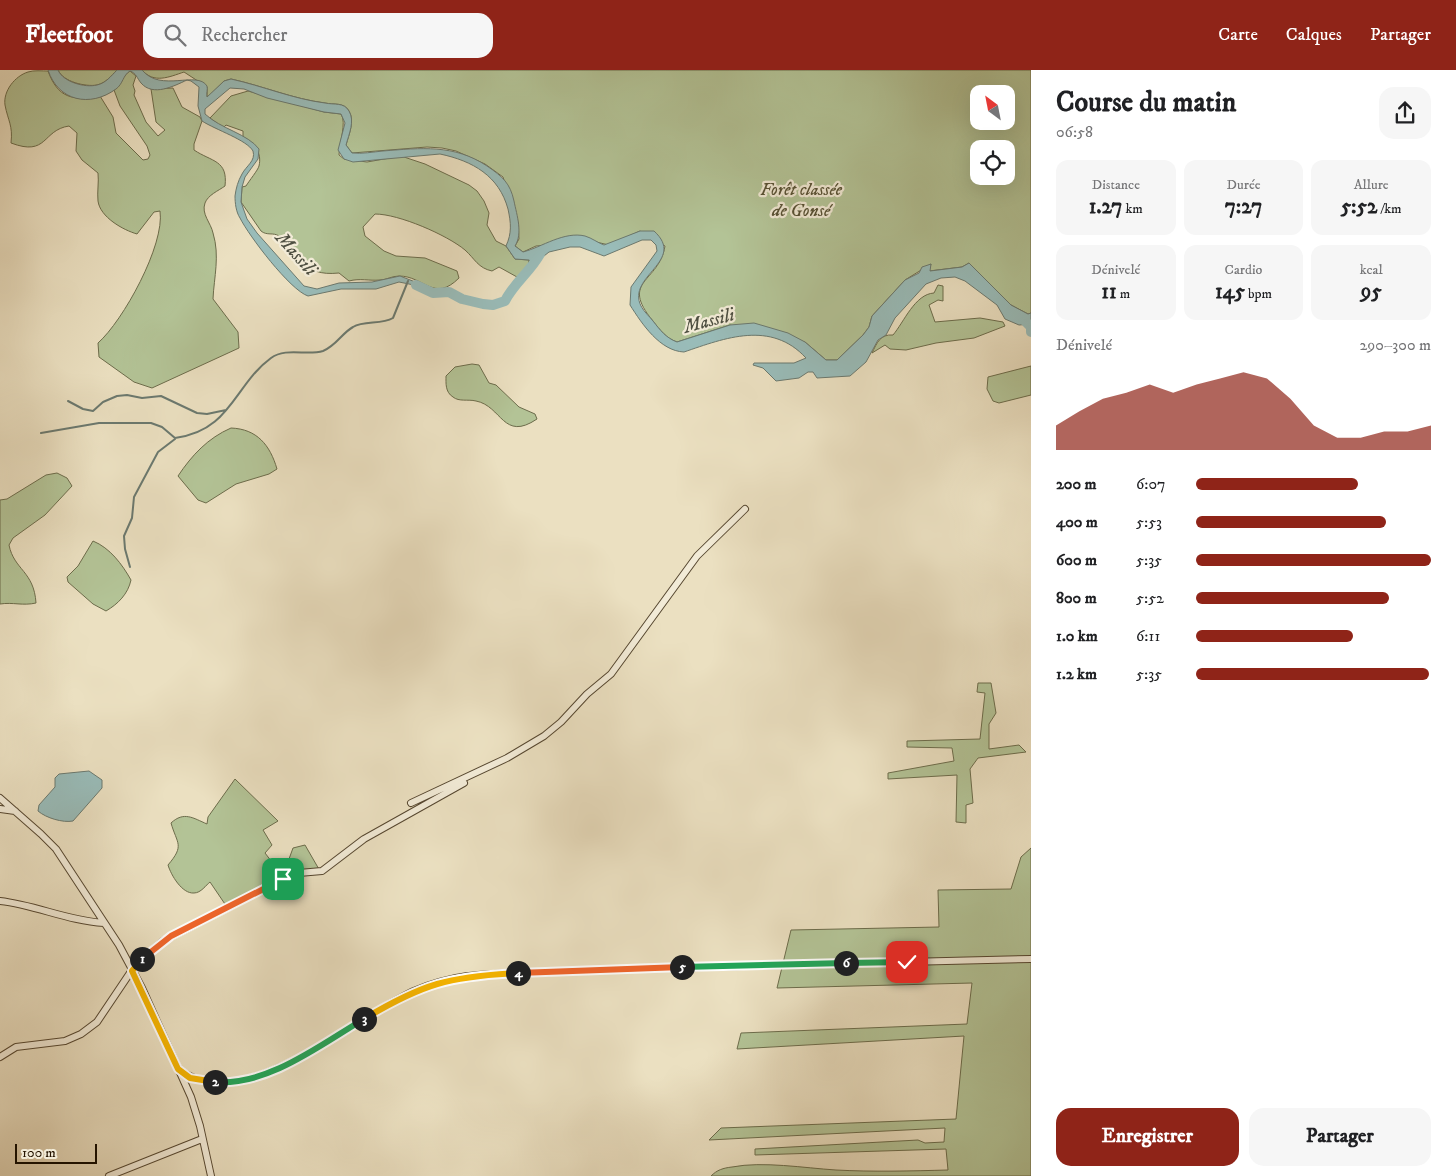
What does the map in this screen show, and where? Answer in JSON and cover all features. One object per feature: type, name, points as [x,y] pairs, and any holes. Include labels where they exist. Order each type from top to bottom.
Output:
[{"type":"street","points":[[411,804],[507,758],[544,736],[561,722],[587,694],[611,674],[697,556],[746,508]]},
{"type":"street","points":[[0,1057],[16,1047],[65,1041],[81,1034],[97,1022],[136,964],[171,936],[283,879],[298,873],[322,871],[364,838],[464,783]]},
{"type":"street","points":[[0,798],[56,849],[104,923],[132,971],[191,1097],[210,1176]]},
{"type":"street","points":[[0,808],[16,812]]},
{"type":"street","points":[[0,901],[42,908],[74,920],[104,923]]},
{"type":"street","points":[[178,1069],[190,1078],[205,1081],[224,1083],[252,1078],[304,1055],[402,997],[428,986],[457,978],[617,968],[1031,959]]},
{"type":"street","points":[[109,1176],[202,1139]]},
{"type":"green space","points":[[58,70],[117,70],[103,83],[92,85],[70,81]]},
{"type":"green space","name":"Forêt classée de Gonsé","points":[[142,70],[1031,70],[1031,313],[1028,314],[1011,305],[969,263],[962,267],[929,271],[931,264],[905,280],[872,316],[869,327],[863,335],[837,360],[826,360],[805,342],[730,325],[677,342],[666,336],[658,328],[644,308],[640,297],[640,289],[656,268],[665,246],[640,231],[609,245],[596,242],[536,246],[523,252],[515,246],[519,239],[518,222],[503,177],[485,164],[456,151],[442,148],[427,147],[352,153],[346,145],[351,128],[351,115],[347,108],[342,105],[301,99],[231,79],[224,81],[207,98],[207,87],[184,72],[162,78],[152,77]]},
{"type":"green space","points":[[33,71],[48,71],[56,87],[67,96],[81,98],[100,96],[113,117],[116,133],[143,160],[148,159],[150,155],[147,146],[120,106],[114,90],[130,71],[136,76],[133,85],[134,95],[146,122],[158,136],[165,130],[156,122],[151,89],[173,88],[182,107],[200,117],[202,121],[194,144],[194,150],[221,166],[225,177],[225,186],[208,198],[204,207],[205,215],[212,229],[216,250],[213,299],[238,332],[239,348],[152,388],[134,382],[99,357],[98,343],[119,318],[130,301],[149,262],[160,226],[160,211],[154,212],[137,234],[113,222],[103,212],[98,201],[98,173],[82,160],[76,151],[77,133],[69,126],[60,128],[44,141],[32,147],[11,143],[11,127],[5,105],[8,89],[23,74]]},
{"type":"green space","points":[[248,91],[324,112],[341,114],[343,128],[339,155],[344,159],[367,162],[401,156],[425,164],[469,185],[477,191],[484,201],[489,213],[487,225],[496,241],[506,246],[515,259],[529,260],[528,267],[517,277],[499,267],[492,271],[487,270],[457,244],[435,232],[409,221],[375,214],[363,227],[365,236],[384,251],[396,256],[425,258],[457,271],[459,278],[450,285],[436,288],[408,277],[399,276],[382,280],[349,281],[339,273],[326,273],[310,268],[279,236],[261,231],[241,202],[242,187],[246,186],[259,166],[260,161],[257,149],[243,137],[243,131],[226,125],[223,128],[210,118],[231,96]]},
{"type":"green space","points":[[938,285],[943,286],[943,301],[938,300],[929,305],[935,322],[980,318],[1003,322],[1005,326],[974,338],[936,343],[906,350],[890,349],[885,345],[872,353],[879,340],[885,336],[893,335],[916,303],[921,298],[934,293]]},
{"type":"green space","points":[[472,364],[479,365],[489,383],[496,385],[519,407],[535,414],[537,419],[517,427],[504,421],[485,404],[473,400],[455,399],[450,395],[446,376],[455,367]]},
{"type":"green space","points":[[1031,366],[1031,395],[999,403],[993,401],[987,389],[988,377]]},
{"type":"green space","points":[[231,428],[248,431],[261,440],[271,453],[277,469],[269,474],[236,484],[206,503],[198,500],[178,476],[201,448]]},
{"type":"green space","points":[[57,473],[67,478],[72,486],[45,515],[13,538],[9,545],[15,560],[32,584],[36,603],[0,604],[0,500],[7,499],[46,475]]},
{"type":"green space","points":[[93,541],[115,557],[131,580],[128,590],[122,598],[106,611],[93,604],[68,582],[67,577],[78,566]]},
{"type":"green space","points":[[978,683],[991,683],[996,713],[989,724],[989,749],[1019,745],[1026,752],[978,758],[970,769],[973,803],[966,805],[966,823],[956,822],[957,775],[888,779],[888,773],[954,761],[952,748],[907,747],[907,741],[980,739],[985,693],[977,692]]},
{"type":"green space","points":[[235,779],[278,821],[263,830],[272,845],[265,853],[275,866],[289,859],[293,848],[305,845],[320,871],[284,880],[229,910],[210,882],[199,892],[194,893],[185,890],[178,883],[168,865],[178,848],[171,823],[184,816],[207,824],[208,817]]},
{"type":"green space","points":[[1031,848],[1031,1176],[711,1176],[726,1168],[744,1165],[784,1165],[850,1171],[948,1170],[946,1149],[755,1155],[755,1149],[918,1140],[925,1143],[944,1142],[945,1128],[709,1140],[721,1128],[956,1119],[964,1036],[737,1049],[741,1033],[967,1024],[972,983],[777,988],[791,930],[939,927],[938,890],[1011,889],[1021,857]]},
{"type":"water","points":[[48,70],[58,70],[69,81],[92,86],[103,83],[117,70],[142,70],[150,77],[159,80],[187,80],[157,90],[146,87],[130,71],[116,89],[96,98],[86,100],[76,98],[67,95],[59,89]]},
{"type":"water","points":[[231,79],[301,99],[342,105],[347,108],[351,115],[351,128],[346,145],[352,153],[437,149],[462,154],[475,159],[487,166],[508,185],[518,218],[519,236],[515,246],[523,252],[569,236],[585,236],[604,245],[640,231],[654,231],[662,242],[664,251],[660,260],[641,286],[639,295],[641,306],[664,333],[677,342],[730,325],[754,323],[788,333],[805,342],[826,360],[837,360],[863,335],[869,327],[872,316],[905,280],[919,273],[922,267],[931,264],[930,271],[962,267],[969,263],[1011,305],[1028,314],[1031,313],[1031,324],[1019,325],[1005,319],[997,305],[965,281],[955,277],[941,278],[926,284],[895,318],[886,335],[878,340],[866,362],[850,376],[817,378],[813,372],[808,372],[799,378],[776,381],[763,368],[753,365],[754,363],[794,363],[806,358],[792,346],[778,339],[763,336],[731,338],[684,352],[667,347],[652,335],[630,305],[631,287],[657,251],[656,245],[651,240],[642,240],[604,256],[580,247],[570,247],[549,252],[534,264],[529,260],[515,259],[506,246],[510,232],[510,223],[504,197],[491,179],[474,166],[440,154],[353,162],[344,159],[338,150],[345,123],[341,114],[324,112],[267,98],[244,89],[230,88],[205,109],[205,114],[219,124],[248,139],[259,149],[258,159],[245,177],[241,202],[247,219],[257,233],[304,286],[317,289],[339,283],[372,282],[400,276],[428,287],[429,293],[414,285],[399,282],[376,289],[341,289],[308,296],[291,284],[271,262],[239,216],[235,202],[236,190],[242,174],[252,161],[253,151],[238,139],[202,121],[198,106],[199,87],[187,80],[202,82],[207,86],[207,97],[224,81]]},
{"type":"water","points":[[89,771],[102,780],[102,788],[73,821],[55,819],[45,816],[38,811],[39,805],[55,787],[55,778],[59,774]]},
{"type":"waterway","name":"Massili","points":[[416,285],[433,293],[449,292],[462,299],[493,305],[505,301],[540,254]]},
{"type":"waterway","points":[[41,433],[99,423],[151,423],[162,427],[175,438],[194,434],[220,417],[248,381],[271,358],[290,352],[310,353],[323,351],[357,325],[393,318],[408,281]]},
{"type":"waterway","points":[[1023,319],[1031,327],[1031,332]]},
{"type":"waterway","points":[[68,401],[83,409],[93,411],[103,402],[117,396],[127,395],[142,398],[161,396],[197,413],[207,414],[226,410]]},
{"type":"waterway","points":[[130,567],[124,536],[132,518],[134,497],[158,452],[175,439]]},
{"type":"route","points":[[283,879],[171,936],[136,964],[132,971],[142,988],[178,1069],[190,1078],[224,1083],[252,1078],[304,1055],[402,997],[428,986],[457,978],[491,974],[617,968],[907,962]]}]
